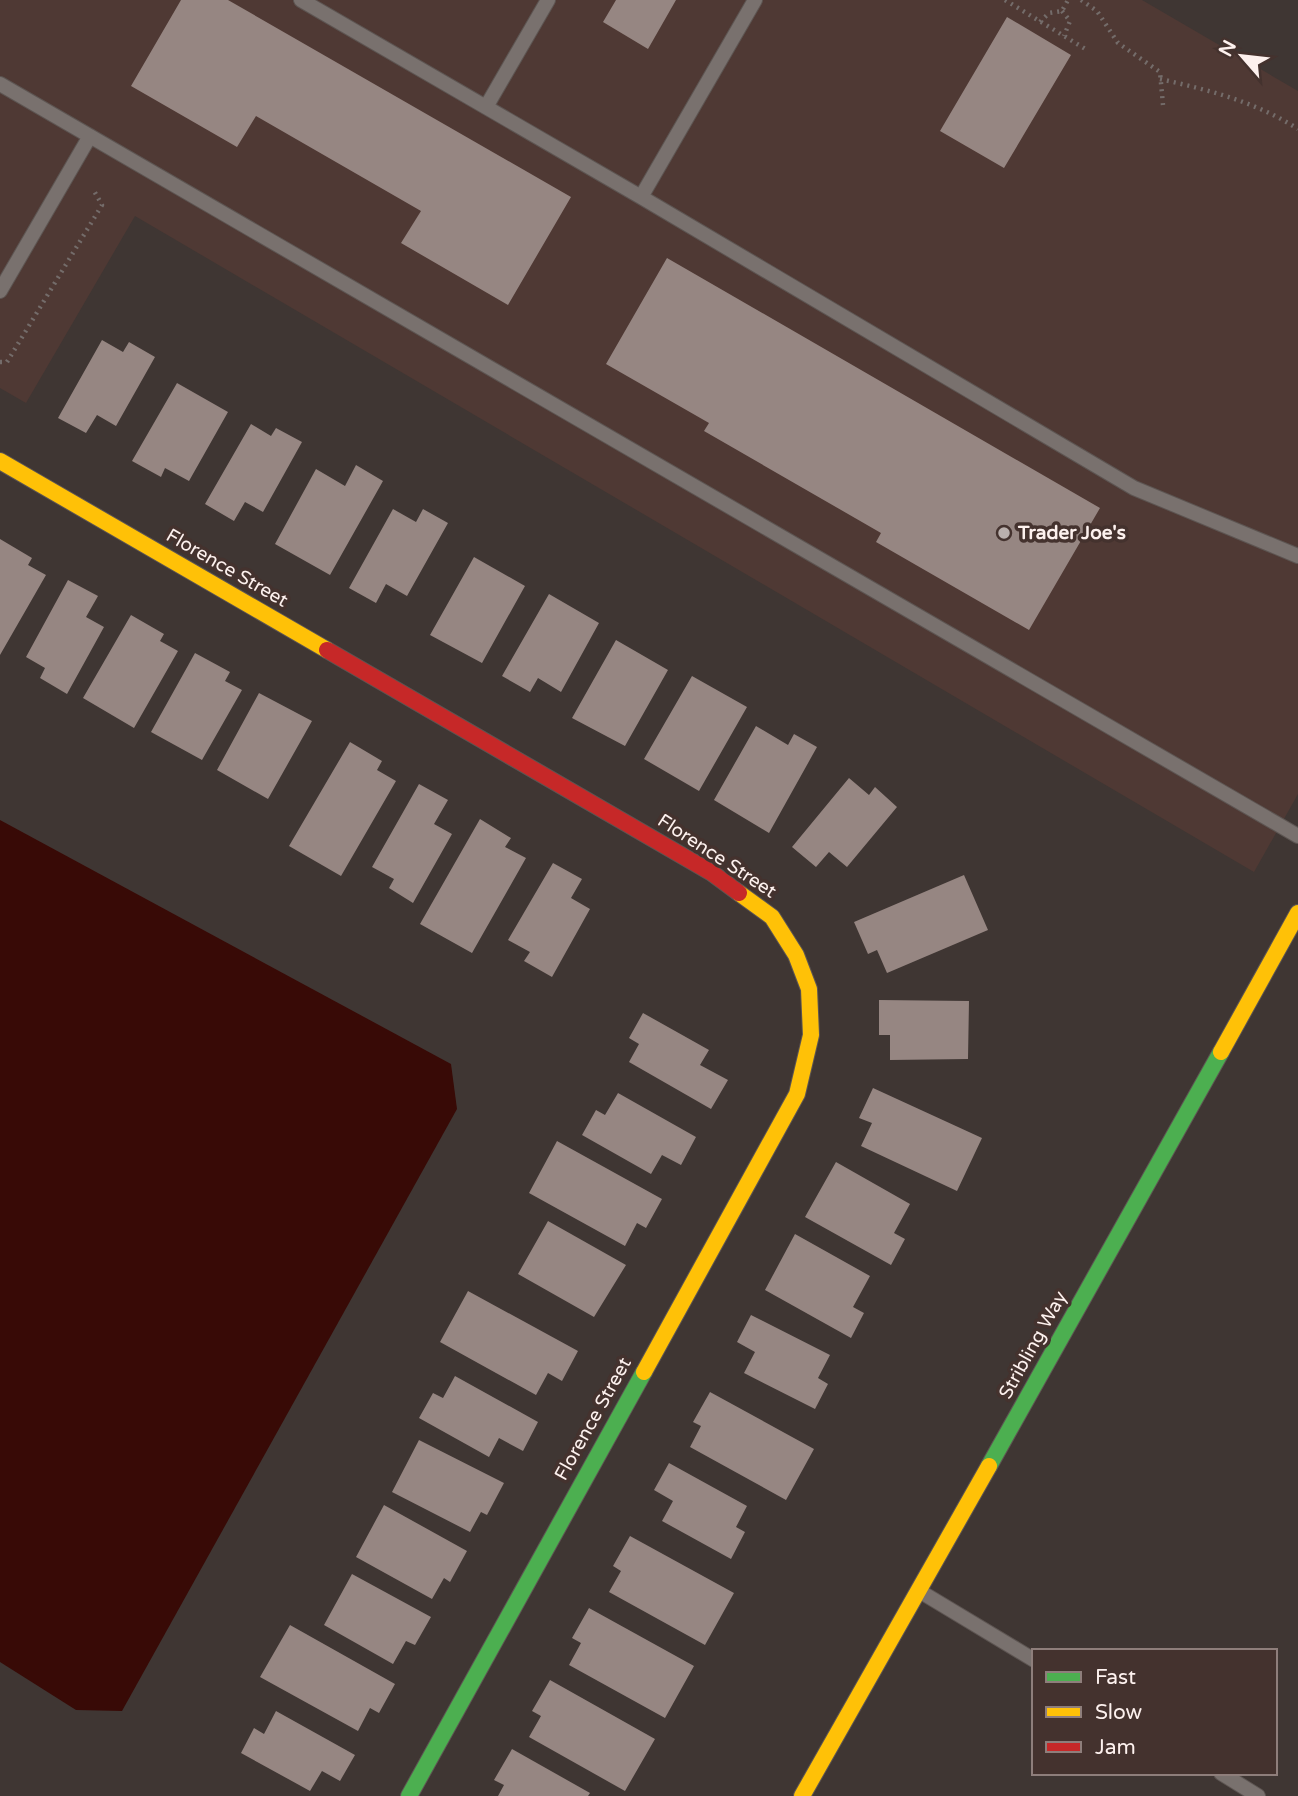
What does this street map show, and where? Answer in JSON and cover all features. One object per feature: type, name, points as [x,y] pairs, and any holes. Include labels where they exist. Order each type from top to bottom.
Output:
[{"type":"street","name":"Florence Street","points":[[0,461],[712,873],[772,917],[796,955],[808,989],[811,1035],[797,1094],[409,1796]]},
{"type":"street","name":"Stribling Way","points":[[802,1796],[1298,913]]},
{"type":"lane","points":[[301,0],[1134,488],[1298,556]]},
{"type":"lane","points":[[486,107],[548,0]]},
{"type":"lane","points":[[641,197],[755,0]]},
{"type":"lane","points":[[0,84],[1298,836]]},
{"type":"lane","points":[[0,291],[90,136]]},
{"type":"lane","points":[[919,1591],[1032,1659]]},
{"type":"lane","points":[[1223,1775],[1258,1796]]},
{"type":"path","points":[[1005,0],[1087,50]]},
{"type":"path","points":[[1062,11],[1068,0]]},
{"type":"path","points":[[1081,0],[1097,11],[1118,43],[1160,72],[1163,105]]},
{"type":"path","points":[[1040,22],[1049,13],[1062,11]]},
{"type":"path","points":[[1062,11],[1070,21],[1064,36]]},
{"type":"path","points":[[1160,79],[1213,91],[1274,114],[1298,130]]},
{"type":"path","points":[[0,362],[7,362],[102,205],[93,190]]},
{"type":"shaded area","points":[[0,0],[1142,0],[1298,91],[1298,794],[1254,872],[135,216],[26,403],[0,388]]},
{"type":"shaded area","points":[[0,820],[451,1064],[457,1109],[122,1711],[76,1710],[0,1662]]},
{"type":"building","points":[[181,0],[228,0],[571,197],[508,305],[401,243],[421,211],[256,116],[237,147],[131,86]]},
{"type":"building","points":[[616,0],[676,0],[648,49],[603,22]]},
{"type":"building","points":[[1007,17],[1071,55],[1004,168],[940,131]]},
{"type":"building","points":[[667,258],[1100,508],[1029,630],[876,542],[881,533],[704,431],[709,423],[606,364]]},
{"type":"building","points":[[102,340],[123,352],[129,342],[155,357],[116,426],[97,415],[86,433],[58,418]]},
{"type":"building","points":[[177,383],[228,412],[189,481],[165,468],[161,477],[132,461]]},
{"type":"building","points":[[251,424],[271,436],[276,428],[302,442],[263,512],[245,502],[234,521],[205,504]]},
{"type":"building","points":[[356,465],[383,481],[330,575],[275,544],[316,469],[345,486]]},
{"type":"building","points":[[393,509],[416,522],[423,509],[448,523],[407,596],[386,584],[376,603],[349,588]]},
{"type":"building","points":[[0,539],[32,558],[28,565],[46,575],[0,655]]},
{"type":"building","points":[[474,557],[525,586],[482,663],[430,635]]},
{"type":"building","points":[[68,580],[98,596],[86,617],[104,627],[67,694],[40,678],[45,668],[26,657]]},
{"type":"building","points":[[549,594],[599,623],[561,692],[538,678],[530,692],[502,676]]},
{"type":"building","points":[[131,615],[164,634],[160,641],[178,651],[134,728],[83,698]]},
{"type":"building","points":[[616,640],[668,670],[625,746],[572,718]]},
{"type":"building","points":[[195,653],[230,672],[225,681],[242,690],[202,760],[151,732]]},
{"type":"building","points":[[692,676],[747,707],[699,791],[644,759]]},
{"type":"building","points":[[259,693],[312,721],[268,799],[217,770]]},
{"type":"building","points":[[756,726],[788,745],[794,734],[817,747],[769,833],[714,800]]},
{"type":"building","points":[[350,742],[382,761],[377,770],[396,781],[341,876],[289,846]]},
{"type":"building","points":[[849,778],[869,795],[875,787],[897,807],[847,867],[829,852],[816,867],[792,847]]},
{"type":"building","points":[[419,784],[448,800],[434,824],[452,834],[413,903],[389,888],[394,879],[372,867]]},
{"type":"building","points":[[480,819],[511,838],[505,847],[526,858],[472,953],[420,924]]},
{"type":"building","points":[[553,863],[582,879],[571,898],[590,909],[552,977],[524,961],[530,952],[508,940]]},
{"type":"building","points":[[964,875],[988,930],[887,973],[877,950],[868,954],[854,922]]},
{"type":"building","points":[[879,1000],[969,1001],[968,1059],[890,1060],[890,1035],[879,1035]]},
{"type":"building","points":[[643,1013],[709,1050],[700,1065],[728,1080],[711,1109],[629,1062],[639,1044],[629,1038]]},
{"type":"building","points":[[873,1088],[982,1138],[957,1191],[861,1146],[872,1123],[859,1118]]},
{"type":"building","points":[[618,1093],[696,1137],[681,1165],[662,1155],[651,1174],[582,1135],[596,1110],[605,1115]]},
{"type":"building","points":[[557,1141],[662,1199],[646,1228],[637,1223],[625,1246],[529,1193]]},
{"type":"building","points":[[836,1162],[910,1204],[894,1233],[905,1239],[891,1265],[805,1217]]},
{"type":"building","points":[[548,1221],[626,1265],[594,1317],[518,1274]]},
{"type":"building","points":[[795,1234],[870,1276],[853,1307],[864,1313],[851,1338],[765,1290]]},
{"type":"building","points":[[468,1291],[578,1351],[562,1381],[548,1373],[536,1395],[440,1342]]},
{"type":"building","points":[[751,1315],[830,1355],[818,1378],[828,1384],[815,1409],[744,1373],[755,1352],[737,1342]]},
{"type":"building","points":[[455,1376],[538,1422],[523,1451],[499,1438],[489,1457],[419,1418],[433,1393],[443,1398]]},
{"type":"building","points":[[710,1392],[814,1449],[786,1500],[690,1447],[701,1426],[693,1422]]},
{"type":"building","points":[[419,1440],[504,1483],[487,1515],[481,1512],[470,1532],[392,1492]]},
{"type":"building","points":[[669,1463],[747,1506],[736,1527],[745,1532],[731,1559],[662,1521],[673,1501],[654,1490]]},
{"type":"building","points":[[384,1505],[467,1551],[450,1582],[444,1578],[432,1599],[356,1557]]},
{"type":"building","points":[[630,1536],[734,1593],[705,1645],[609,1592],[621,1571],[613,1566]]},
{"type":"building","points":[[352,1574],[431,1617],[415,1645],[406,1641],[393,1664],[324,1625]]},
{"type":"building","points":[[589,1608],[694,1666],[665,1718],[569,1665],[581,1643],[572,1638]]},
{"type":"building","points":[[290,1625],[395,1684],[379,1713],[370,1708],[358,1731],[260,1677]]},
{"type":"building","points":[[550,1680],[655,1739],[625,1791],[529,1737],[541,1716],[532,1711]]},
{"type":"building","points":[[276,1711],[355,1755],[340,1781],[322,1771],[310,1791],[241,1753],[254,1728],[264,1734]]},
{"type":"building","points":[[512,1749],[590,1793],[588,1796],[498,1796],[504,1785],[494,1780]]},
{"type":"traffic: fast","points":[[989,1466],[1221,1052]]},
{"type":"traffic: fast","points":[[409,1796],[644,1372]]},
{"type":"traffic: slow","points":[[0,461],[327,650]]},
{"type":"traffic: slow","points":[[644,1372],[797,1094],[811,1035],[809,989],[796,955],[772,917],[739,893]]},
{"type":"traffic: slow","points":[[1221,1052],[1298,913]]},
{"type":"traffic: slow","points":[[802,1796],[989,1466]]},
{"type":"traffic: jam","points":[[327,650],[712,873],[739,893]]},
{"type":"place","name":"Trader Joe's","points":[[1004,533]]}]
